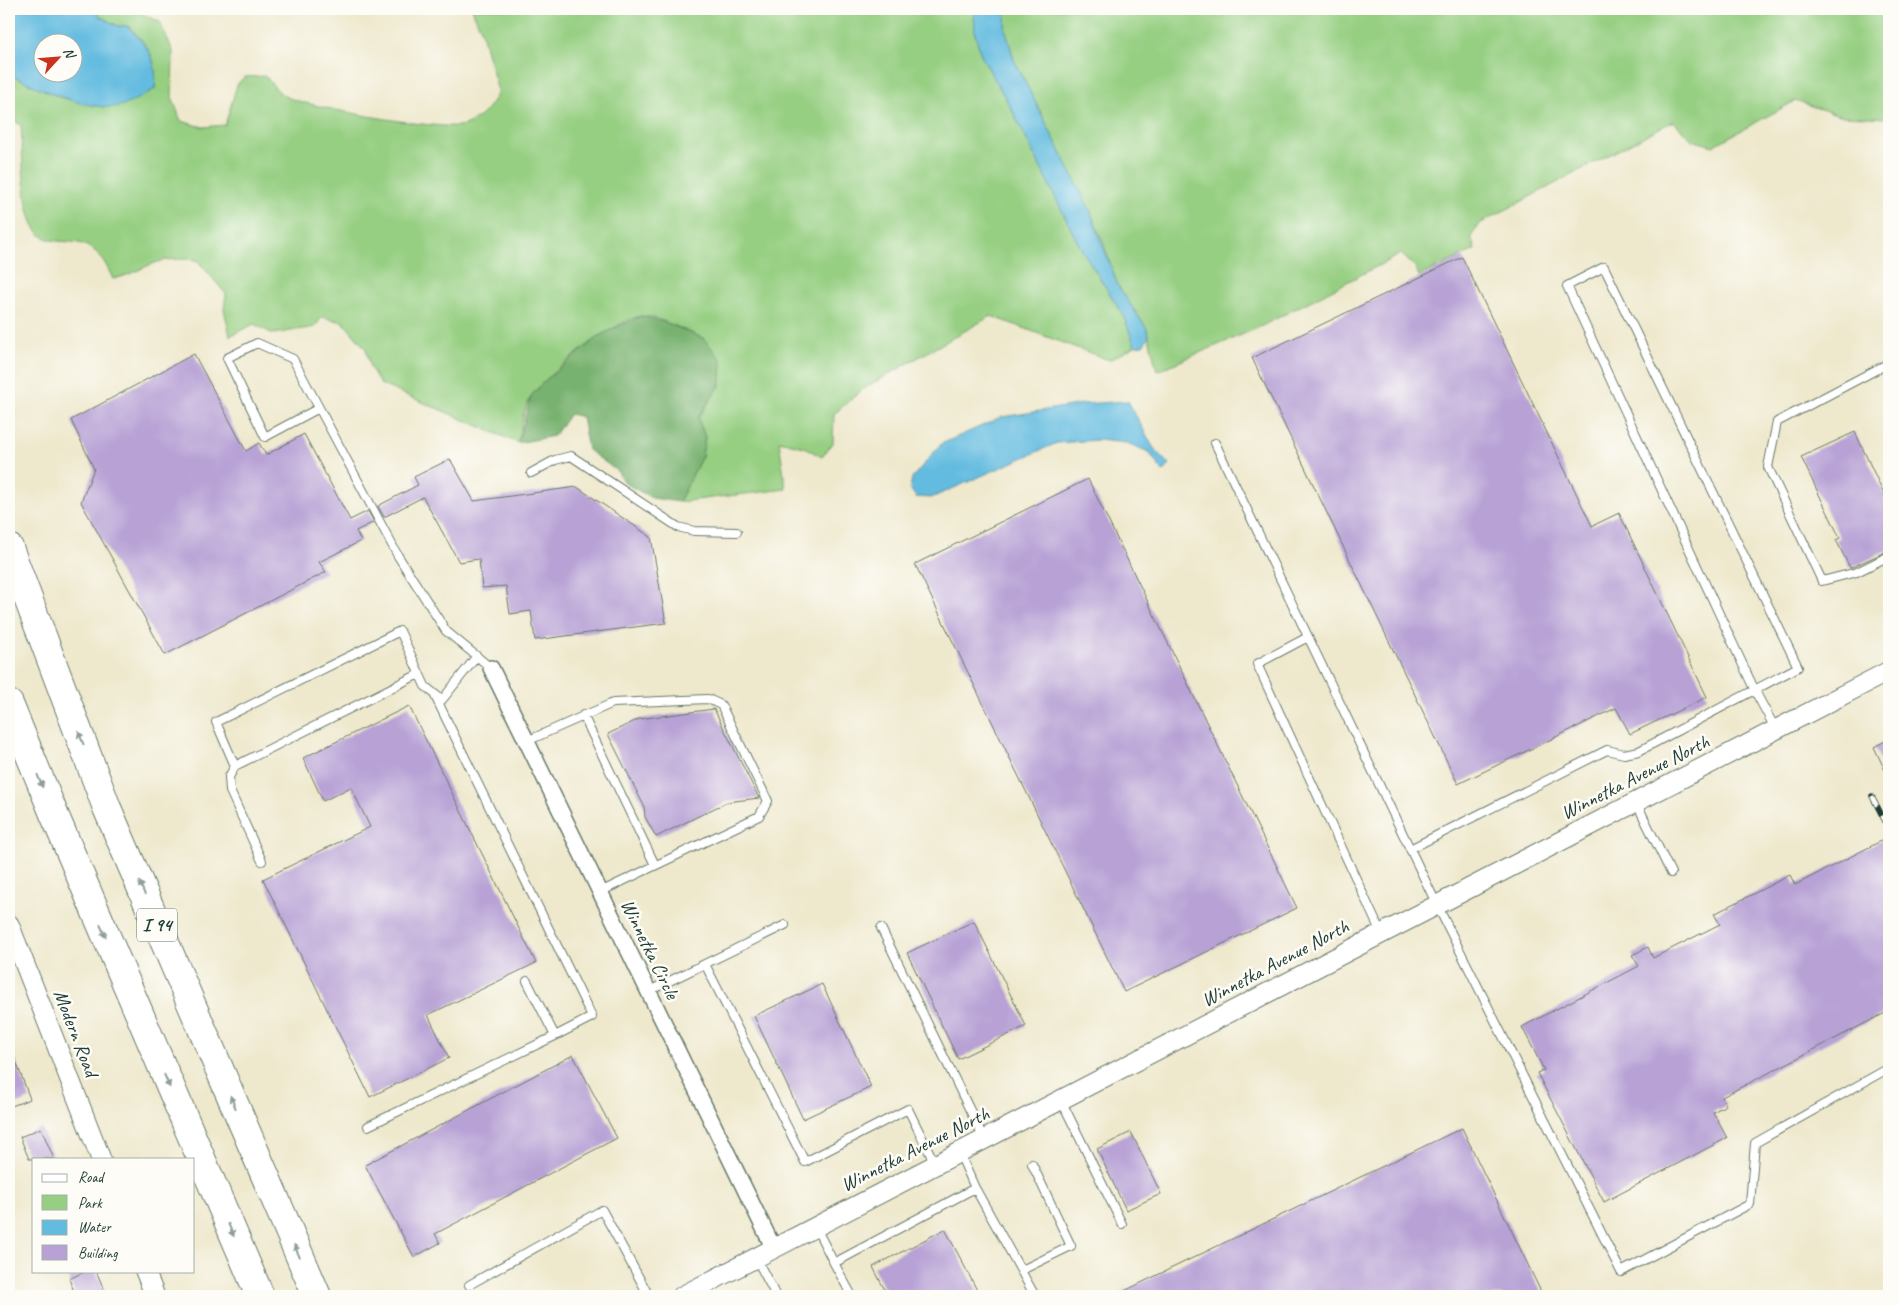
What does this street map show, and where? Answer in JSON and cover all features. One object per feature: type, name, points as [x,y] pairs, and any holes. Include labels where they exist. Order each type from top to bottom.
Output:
[{"type":"highway","name":"I 94","points":[[9,548],[107,808],[317,1296]]},
{"type":"highway","name":"I 94","points":[[9,704],[260,1296]]},
{"type":"street","name":"Winnetka Circle","points":[[491,668],[773,1247]]},
{"type":"street","name":"Winnetka Avenue North","points":[[682,1296],[773,1247],[1889,671]]},
{"type":"street","name":"Modern Road","points":[[9,924],[101,1158]]},
{"type":"street","points":[[145,1272],[155,1296]]},
{"type":"lane","points":[[1410,849],[1606,750],[1624,754],[1639,750],[1755,690],[1798,666],[1604,267],[1567,286],[1755,690],[1776,730]]},
{"type":"lane","points":[[319,408],[265,437],[227,358],[257,343],[293,359],[400,560],[446,631],[491,668]]},
{"type":"lane","points":[[1889,363],[1777,422],[1768,467],[1822,581],[1857,572],[1889,556]]},
{"type":"lane","points":[[1215,443],[1437,905],[1621,1272],[1750,1204],[1755,1143],[1889,1068]]},
{"type":"lane","points":[[532,473],[555,460],[571,456],[678,527],[694,531],[737,532]]},
{"type":"lane","points":[[235,766],[216,722],[400,631],[425,686],[442,700],[477,656]]},
{"type":"lane","points":[[1308,637],[1256,664],[1381,933]]},
{"type":"lane","points":[[262,861],[230,791],[229,777],[235,766],[419,674]]},
{"type":"lane","points":[[368,1126],[592,1017],[433,692]]},
{"type":"lane","points":[[527,741],[613,703],[708,699],[721,705],[739,740],[768,801],[758,816],[600,892]]},
{"type":"lane","points":[[583,715],[655,865]]},
{"type":"lane","points":[[1636,802],[1671,872]]},
{"type":"lane","points":[[649,991],[786,925]]},
{"type":"lane","points":[[881,928],[984,1139]]},
{"type":"lane","points":[[705,964],[805,1162],[908,1109],[935,1164]]},
{"type":"lane","points":[[527,981],[554,1036]]},
{"type":"lane","points":[[1061,1100],[1122,1224]]},
{"type":"lane","points":[[959,1152],[975,1188],[1035,1296]]},
{"type":"lane","points":[[1022,1270],[1071,1246],[1032,1164]]},
{"type":"lane","points":[[834,1263],[975,1188]]},
{"type":"lane","points":[[469,1285],[602,1210],[649,1296]]},
{"type":"lane","points":[[815,1226],[852,1296]]},
{"type":"lane","points":[[756,1257],[776,1296]]},
{"type":"green space","points":[[96,9],[133,9],[160,22],[173,51],[172,97],[181,121],[203,127],[225,125],[237,85],[244,77],[265,76],[284,95],[321,107],[405,122],[432,125],[464,125],[484,112],[498,92],[481,30],[472,9],[974,9],[975,34],[981,55],[1012,110],[1079,245],[1123,315],[1135,346],[1109,360],[991,316],[863,389],[834,414],[833,443],[822,457],[804,447],[779,441],[786,489],[679,502],[702,456],[705,437],[698,418],[721,384],[703,338],[656,319],[642,316],[617,326],[600,336],[566,362],[539,386],[529,400],[524,412],[518,443],[380,384],[370,367],[366,349],[343,322],[322,317],[315,327],[273,334],[254,324],[230,336],[224,309],[226,294],[197,260],[177,259],[163,261],[113,279],[103,260],[92,249],[80,243],[52,240],[40,234],[31,219],[25,193],[21,125],[11,119],[9,121],[9,74],[59,97],[103,107],[139,97],[155,89],[156,78],[153,61],[142,40],[128,26],[118,26],[99,16]]},
{"type":"green space","points":[[1006,9],[1889,9],[1889,118],[1843,116],[1795,101],[1713,146],[1692,140],[1673,121],[1479,224],[1471,237],[1475,250],[1419,276],[1415,267],[1401,254],[1260,327],[1157,371],[1147,329],[1118,286],[1089,208],[1014,60],[1005,28]]},
{"type":"green space","points":[[641,316],[663,322],[703,338],[722,360],[721,384],[698,418],[705,437],[702,456],[679,502],[652,498],[626,484],[617,471],[588,450],[582,417],[570,414],[554,436],[518,443],[531,396],[546,380],[600,335]]},
{"type":"water","points":[[9,9],[96,9],[99,16],[118,26],[127,26],[141,40],[153,61],[156,78],[155,89],[123,105],[110,107],[80,103],[9,74]]},
{"type":"water","points":[[974,9],[1006,9],[1005,28],[1014,60],[1089,208],[1118,286],[1147,329],[1149,337],[1143,345],[1135,346],[1123,315],[1079,245],[1012,110],[981,55],[975,34]]},
{"type":"water","points":[[1128,401],[1153,447],[1169,465],[1163,472],[1149,452],[1127,443],[1098,440],[1057,443],[931,498],[916,497],[910,489],[912,478],[941,444],[1002,417],[1083,404]]},
{"type":"building","points":[[1462,257],[1592,526],[1619,513],[1707,697],[1630,734],[1616,708],[1458,784],[1252,358]]},
{"type":"building","points":[[194,354],[246,451],[259,443],[266,455],[304,434],[350,520],[368,511],[374,522],[356,531],[361,541],[319,562],[326,572],[165,655],[81,502],[94,469],[71,420]]},
{"type":"building","points":[[1855,432],[1889,505],[1889,550],[1850,568],[1836,540],[1840,538],[1801,457]]},
{"type":"building","points":[[450,459],[474,501],[577,487],[651,537],[666,623],[535,640],[531,611],[510,614],[506,586],[482,588],[479,559],[459,562],[423,497],[384,517],[378,506],[418,485],[414,477]]},
{"type":"building","points":[[1088,479],[1297,908],[1124,992],[915,564]]},
{"type":"building","points":[[409,706],[536,963],[428,1015],[449,1058],[370,1097],[263,879],[370,827],[351,787],[323,801],[303,758]]},
{"type":"building","points":[[714,709],[759,798],[727,802],[656,837],[645,817],[644,806],[608,734],[639,719]]},
{"type":"building","points":[[1889,739],[1889,779],[1874,747]]},
{"type":"building","points":[[1889,837],[1889,1011],[1722,1097],[1726,1105],[1713,1112],[1727,1138],[1604,1202],[1537,1073],[1544,1070],[1522,1027],[1639,966],[1632,955],[1648,947],[1653,958],[1720,924],[1714,914],[1790,875],[1795,885]]},
{"type":"building","points":[[974,921],[1026,1026],[958,1059],[907,953]]},
{"type":"building","points":[[822,984],[871,1087],[803,1119],[754,1016]]},
{"type":"building","points":[[9,1046],[30,1099],[9,1107]]},
{"type":"building","points":[[573,1055],[617,1138],[435,1234],[440,1243],[414,1257],[365,1165]]},
{"type":"building","points":[[41,1128],[54,1158],[29,1159],[20,1137]]},
{"type":"building","points":[[1462,1128],[1543,1296],[1114,1296]]},
{"type":"building","points":[[1131,1132],[1161,1194],[1126,1210],[1097,1149]]},
{"type":"building","points":[[945,1229],[980,1296],[888,1296],[873,1267]]},
{"type":"building","points":[[84,1272],[96,1272],[107,1296],[76,1296],[69,1279]]},
{"type":"railway","points":[[1872,796],[1889,829]]}]
